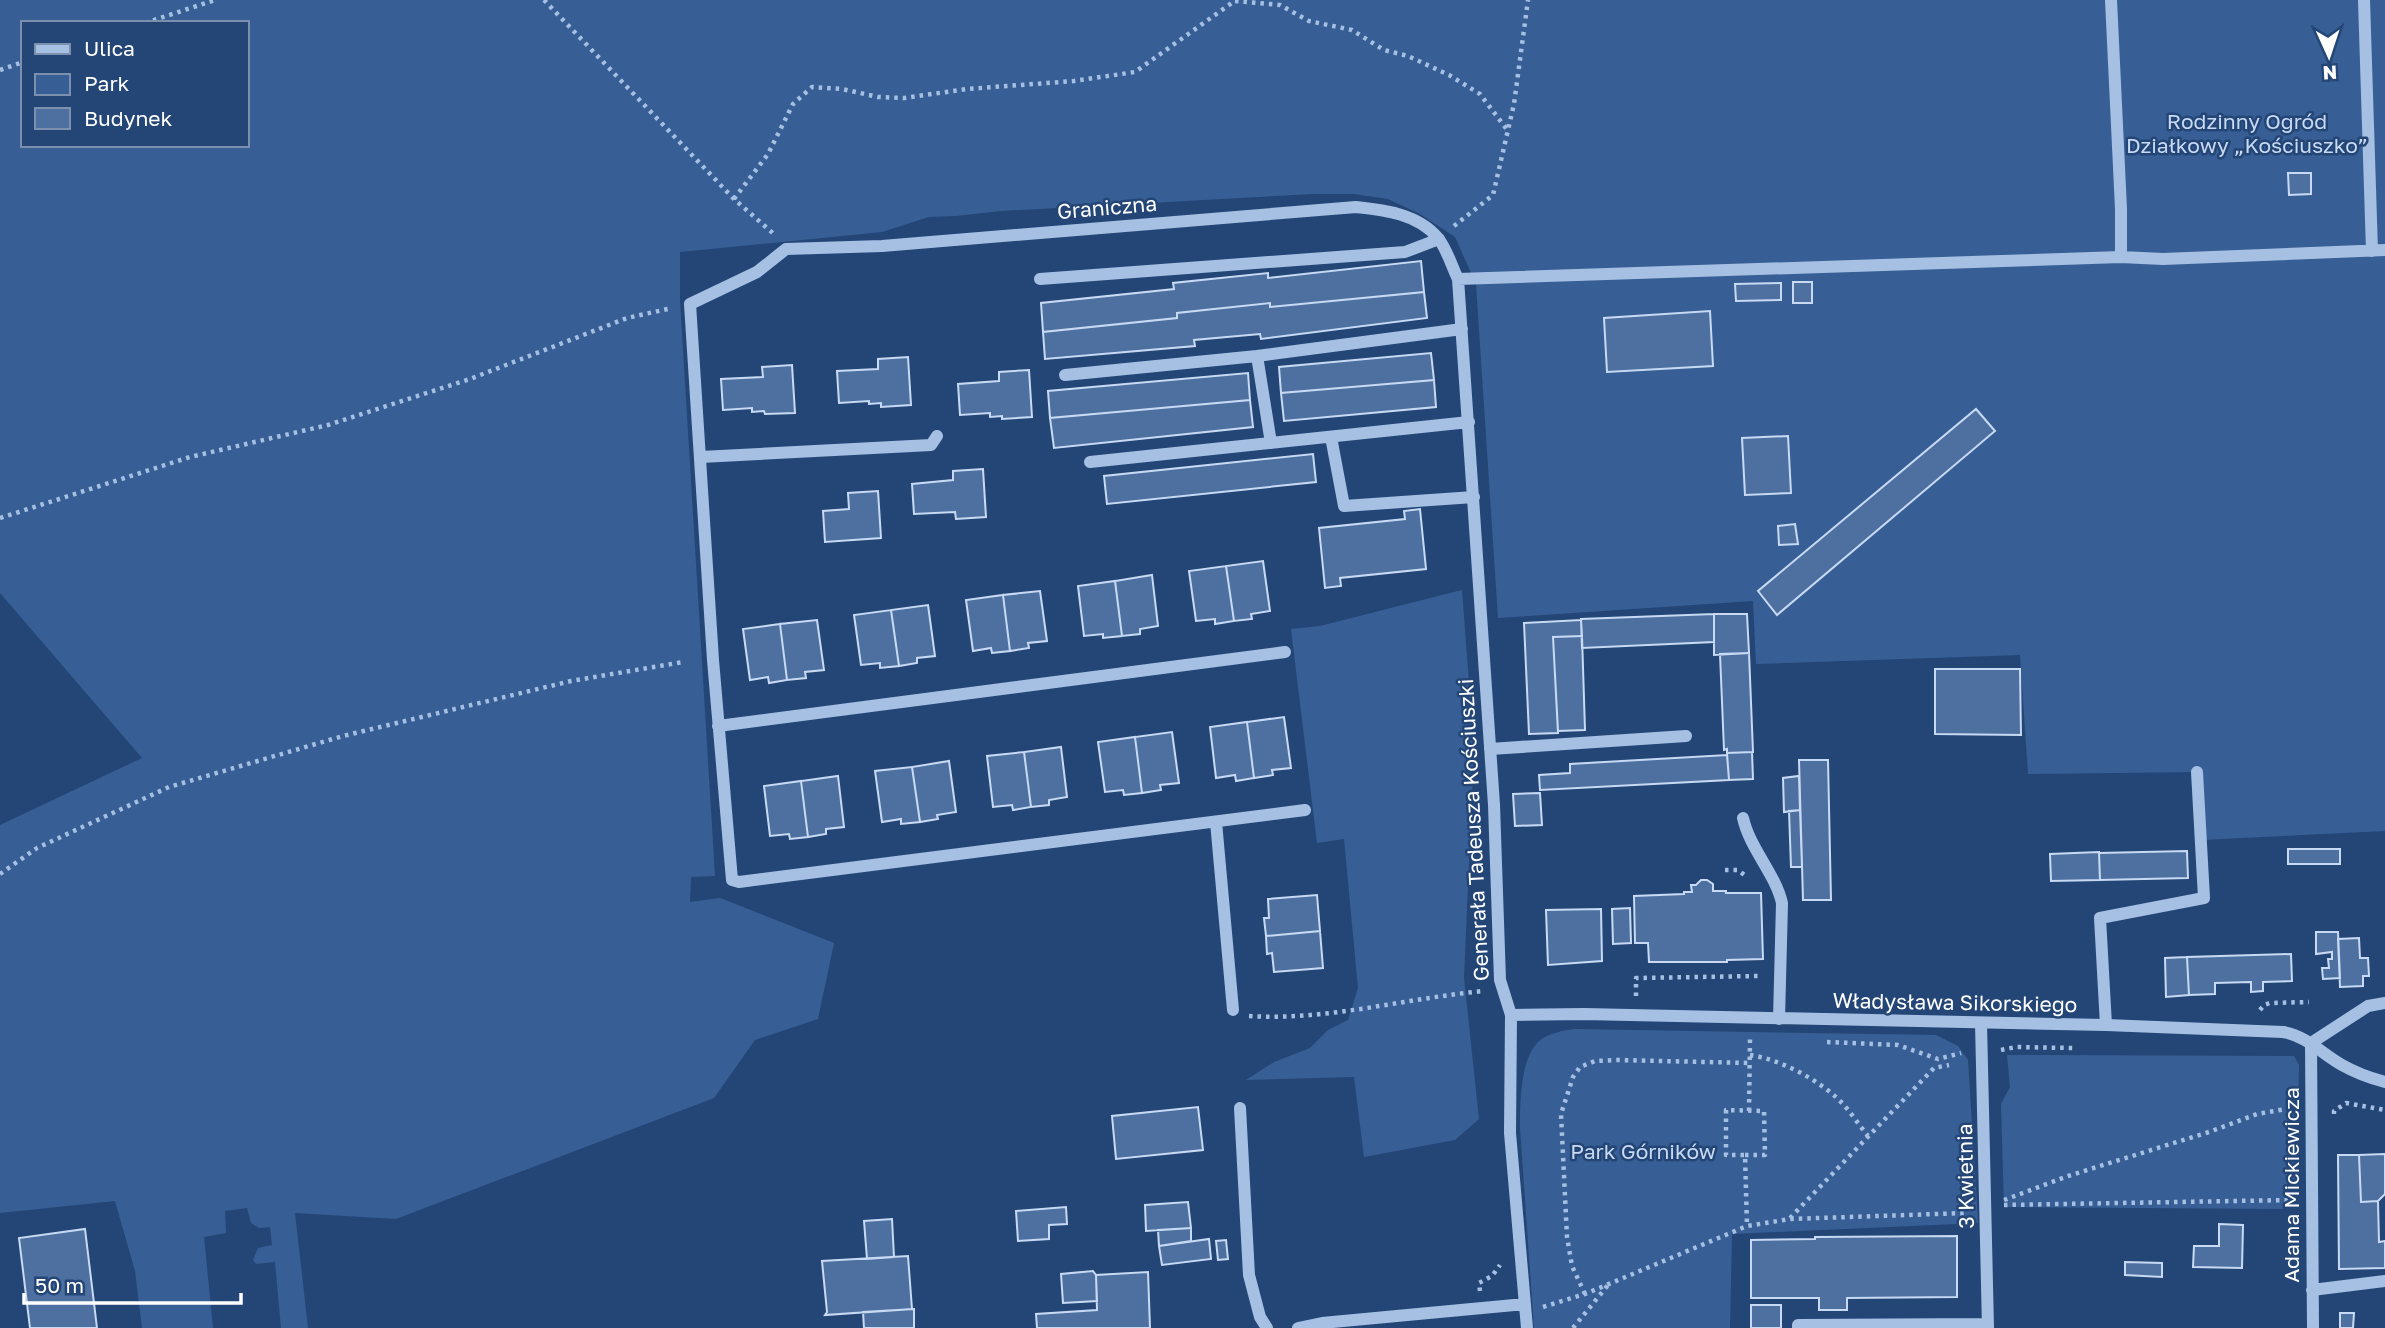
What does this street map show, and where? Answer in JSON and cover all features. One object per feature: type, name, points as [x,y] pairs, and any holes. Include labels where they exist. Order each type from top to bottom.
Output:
[{"type":"street","points":[[2111,0],[2121,257]]},
{"type":"street","points":[[1458,279],[2378,251],[2364,0]]},
{"type":"street","name":"Graniczna","points":[[786,249],[962,240],[1356,207],[1387,210],[1414,220],[1439,239],[1458,279],[1462,329]]},
{"type":"street","points":[[1040,279],[1405,252],[1439,239]]},
{"type":"street","points":[[786,249],[757,272],[690,304],[718,726],[732,880],[739,882],[1304,810]]},
{"type":"street","points":[[1065,375],[1257,356],[1462,329]]},
{"type":"street","name":"Generała Tadeusza Kościuszki","points":[[1462,329],[1490,749],[1502,990],[1510,1015],[1510,1133],[1527,1328]]},
{"type":"street","points":[[1257,356],[1271,443]]},
{"type":"street","points":[[1090,462],[1469,422]]},
{"type":"street","points":[[701,457],[930,445],[937,436]]},
{"type":"street","points":[[1331,437],[1344,506],[1474,497]]},
{"type":"street","points":[[718,726],[1285,652]]},
{"type":"street","points":[[1490,749],[1686,736]]},
{"type":"street","points":[[2106,1025],[2100,918],[2204,898],[2197,772]]},
{"type":"street","points":[[1743,818],[1746,833],[1779,890],[1782,903],[1779,1019]]},
{"type":"street","points":[[1216,822],[1233,1010]]},
{"type":"street","points":[[2311,1043],[2368,1006],[2385,1003]]},
{"type":"street","name":"Władysława Sikorskiego","points":[[1510,1015],[1584,1014],[2106,1025],[2283,1032],[2295,1034],[2311,1043],[2341,1065],[2385,1082]]},
{"type":"street","name":"3 Kwietnia","points":[[1981,1023],[1988,1326]]},
{"type":"street","name":"Adama Mickiewicza","points":[[2311,1043],[2313,1328]]},
{"type":"street","points":[[1240,1108],[1249,1275],[1259,1317],[1267,1328]]},
{"type":"street","points":[[2312,1290],[2385,1281]]},
{"type":"street","points":[[1298,1328],[1322,1323],[1525,1304]]},
{"type":"street","points":[[1798,1328],[1798,1325],[1988,1326]]},
{"type":"path","points":[[151,21],[215,0]]},
{"type":"path","points":[[544,0],[733,199],[783,243],[786,249]]},
{"type":"path","points":[[1439,239],[1493,195],[1514,104],[1528,0]]},
{"type":"path","points":[[733,199],[768,154],[793,104],[812,87],[904,98],[967,89],[1074,81],[1135,72],[1236,1],[1280,5],[1309,21],[1352,30],[1384,50],[1408,56],[1450,75],[1480,94],[1508,131]]},
{"type":"path","points":[[0,70],[21,63]]},
{"type":"path","points":[[0,518],[190,457],[328,425],[470,379],[627,318],[690,304]]},
{"type":"path","points":[[0,874],[37,848],[169,787],[356,733],[571,681],[683,662]]},
{"type":"path","points":[[1636,1000],[1636,978],[1781,976]]},
{"type":"path","points":[[1233,1010],[1243,1016],[1276,1018],[1321,1014],[1456,993],[1502,990]]},
{"type":"path","points":[[2260,1014],[2261,1008],[2267,1004],[2309,1002]]},
{"type":"path","points":[[1749,1111],[1750,1038]]},
{"type":"path","points":[[1750,1055],[1767,1057],[1838,1098],[1868,1136]]},
{"type":"path","points":[[1585,1294],[1572,1266],[1567,1237],[1561,1114],[1573,1077],[1580,1067],[1595,1061],[1750,1063]]},
{"type":"path","points":[[1790,1219],[1934,1068],[1949,1065]]},
{"type":"path","points":[[2334,1124],[2334,1111],[2346,1103],[2385,1110]]},
{"type":"path","points":[[1543,1307],[1585,1294],[1747,1226],[1790,1219],[1964,1214],[2068,1176],[2209,1132],[2257,1114],[2311,1105]]},
{"type":"path","points":[[1726,1111],[1764,1111],[1765,1155],[1745,1155],[1726,1154],[1726,1111]]},
{"type":"path","points":[[1745,1155],[1747,1226]]},
{"type":"path","points":[[1985,1206],[2311,1200]]},
{"type":"path","points":[[1573,1328],[1608,1284]]},
{"type":"green space","name":"Rodzinny Ogród Działkowy „Kościuszko”","points":[[0,0],[2385,0],[2385,831],[2201,840],[2196,772],[2028,774],[2020,655],[1756,664],[1753,601],[1498,618],[1476,284],[1455,237],[1420,214],[1388,199],[1354,194],[1313,194],[929,217],[882,232],[680,252],[680,301],[715,876],[691,877],[690,902],[720,898],[834,943],[818,1019],[755,1040],[714,1098],[396,1219],[295,1213],[308,1328],[281,1328],[275,1262],[256,1264],[253,1260],[258,1248],[272,1245],[270,1227],[259,1228],[251,1223],[247,1208],[225,1211],[226,1233],[204,1237],[213,1328],[142,1328],[135,1271],[115,1201],[0,1213],[0,825],[142,758],[0,593]]},
{"type":"green space","points":[[1462,590],[1474,750],[1464,978],[1479,1119],[1455,1140],[1364,1157],[1354,1077],[1246,1080],[1274,1062],[1310,1048],[1328,1030],[1348,1020],[1358,988],[1344,839],[1317,843],[1291,629],[1320,626]]},
{"type":"green space","name":"Park Górników","points":[[1574,1029],[1936,1035],[1958,1046],[1968,1060],[1978,1223],[1732,1234],[1730,1328],[1534,1328],[1520,1128],[1522,1083],[1528,1060],[1538,1042],[1550,1034]]},
{"type":"green space","points":[[2007,1055],[2294,1056],[2299,1065],[2296,1209],[2004,1207],[2001,1104],[2010,1087]]},
{"type":"building","points":[[2288,173],[2311,173],[2311,194],[2289,195]]},
{"type":"building","points":[[1421,261],[1424,292],[1270,307],[1270,303],[1177,313],[1177,318],[1043,332],[1041,303],[1174,289],[1173,283],[1268,273],[1268,278]]},
{"type":"building","points":[[1793,282],[1812,282],[1812,303],[1793,303]]},
{"type":"building","points":[[1781,283],[1781,300],[1736,301],[1735,284]]},
{"type":"building","points":[[1424,292],[1427,318],[1261,339],[1260,334],[1194,340],[1195,346],[1045,359],[1043,332],[1177,318],[1177,313],[1270,303],[1270,307]]},
{"type":"building","points":[[1710,311],[1713,366],[1607,372],[1604,318]]},
{"type":"building","points":[[1431,353],[1434,380],[1281,393],[1279,367]]},
{"type":"building","points":[[908,357],[911,405],[881,407],[881,403],[869,404],[869,401],[839,403],[837,371],[878,369],[878,359]]},
{"type":"building","points":[[792,365],[795,413],[765,414],[764,411],[752,412],[752,408],[723,410],[721,379],[763,377],[762,367]]},
{"type":"building","points":[[1029,370],[1032,417],[1002,419],[1002,416],[990,417],[990,413],[960,415],[958,384],[999,381],[999,372]]},
{"type":"building","points":[[1248,373],[1250,400],[1050,418],[1048,391]]},
{"type":"building","points":[[1434,380],[1436,407],[1284,421],[1281,393]]},
{"type":"building","points":[[1250,400],[1253,427],[1054,448],[1050,418]]},
{"type":"building","points":[[1976,409],[1995,431],[1777,615],[1758,591]]},
{"type":"building","points":[[1788,436],[1791,493],[1745,495],[1742,438]]},
{"type":"building","points":[[1313,454],[1316,482],[1107,504],[1104,476]]},
{"type":"building","points":[[983,469],[986,517],[956,519],[955,512],[914,514],[912,484],[953,480],[953,471]]},
{"type":"building","points":[[878,491],[881,538],[825,542],[823,511],[849,509],[848,493]]},
{"type":"building","points":[[1420,509],[1426,569],[1340,578],[1341,586],[1325,588],[1319,528],[1405,519],[1404,511]]},
{"type":"building","points":[[1795,524],[1798,544],[1779,545],[1778,526]]},
{"type":"building","points":[[1263,561],[1270,611],[1251,614],[1252,619],[1234,621],[1226,566]]},
{"type":"building","points":[[1226,566],[1234,621],[1215,624],[1215,619],[1196,621],[1189,571]]},
{"type":"building","points":[[1152,575],[1158,626],[1140,629],[1140,634],[1122,636],[1115,581]]},
{"type":"building","points":[[1115,581],[1122,636],[1084,636],[1078,586]]},
{"type":"building","points":[[1040,591],[1047,641],[1028,643],[1029,648],[1010,651],[1003,595]]},
{"type":"building","points":[[1003,595],[1010,651],[992,653],[991,648],[973,651],[966,600]]},
{"type":"building","points":[[928,605],[935,656],[917,658],[917,663],[899,666],[891,610]]},
{"type":"building","points":[[891,610],[899,666],[880,668],[880,663],[861,665],[854,615]]},
{"type":"building","points":[[1714,614],[1714,642],[1582,648],[1581,619]]},
{"type":"building","points":[[1714,614],[1747,614],[1749,653],[1714,655]]},
{"type":"building","points":[[817,620],[824,670],[805,672],[806,678],[787,680],[780,624]]},
{"type":"building","points":[[1581,620],[1582,636],[1553,637],[1558,733],[1529,734],[1524,623]]},
{"type":"building","points":[[780,624],[787,680],[769,683],[768,677],[750,680],[743,629]]},
{"type":"building","points":[[1582,636],[1585,730],[1558,731],[1553,637]]},
{"type":"building","points":[[1749,653],[1753,752],[1727,753],[1727,749],[1724,750],[1720,654]]},
{"type":"building","points":[[1935,669],[2020,669],[2021,735],[1935,734]]},
{"type":"building","points":[[1284,717],[1291,768],[1272,770],[1273,775],[1254,778],[1247,722]]},
{"type":"building","points":[[1247,722],[1254,778],[1236,781],[1235,775],[1216,778],[1210,727]]},
{"type":"building","points":[[1172,732],[1179,783],[1160,785],[1161,790],[1142,793],[1135,737]]},
{"type":"building","points":[[1135,737],[1142,793],[1124,795],[1123,790],[1105,792],[1098,742]]},
{"type":"building","points":[[1061,747],[1067,797],[1049,800],[1049,805],[1031,807],[1024,752]]},
{"type":"building","points":[[1024,752],[1031,807],[1013,810],[1012,805],[993,807],[987,756]]},
{"type":"building","points":[[1752,752],[1753,779],[1729,780],[1727,753]]},
{"type":"building","points":[[1727,755],[1729,780],[1540,790],[1539,775],[1570,773],[1570,764]]},
{"type":"building","points":[[1799,760],[1828,760],[1831,900],[1803,900]]},
{"type":"building","points":[[949,761],[956,812],[937,815],[938,819],[920,822],[912,767]]},
{"type":"building","points":[[912,767],[920,822],[901,824],[901,819],[882,822],[875,771]]},
{"type":"building","points":[[838,776],[844,827],[826,829],[826,834],[808,837],[801,781]]},
{"type":"building","points":[[1799,776],[1800,810],[1784,812],[1783,778]]},
{"type":"building","points":[[801,781],[808,837],[790,839],[789,834],[770,836],[764,786]]},
{"type":"building","points":[[1540,793],[1542,825],[1515,826],[1513,794]]},
{"type":"building","points":[[1800,810],[1802,867],[1791,867],[1789,811]]},
{"type":"building","points":[[2288,849],[2340,849],[2340,864],[2288,864]]},
{"type":"building","points":[[2187,851],[2188,878],[2100,880],[2099,853]]},
{"type":"building","points":[[2099,852],[2100,880],[2051,881],[2050,854]]},
{"type":"building","points":[[1701,880],[1713,884],[1713,891],[1761,893],[1763,959],[1649,962],[1648,943],[1635,943],[1634,896],[1684,894],[1692,892],[1691,885],[1696,885]]},
{"type":"building","points":[[1317,895],[1320,931],[1266,936],[1264,918],[1269,918],[1268,899]]},
{"type":"building","points":[[1630,908],[1631,943],[1613,944],[1612,909]]},
{"type":"building","points":[[1601,909],[1602,961],[1548,965],[1546,910]]},
{"type":"building","points":[[1320,931],[1323,968],[1274,972],[1272,953],[1267,954],[1266,936]]},
{"type":"building","points":[[2316,932],[2338,932],[2340,978],[2323,979],[2322,968],[2329,968],[2328,959],[2332,959],[2332,952],[2316,954]]},
{"type":"building","points":[[2359,938],[2360,958],[2368,958],[2369,976],[2363,976],[2363,986],[2340,987],[2338,939]]},
{"type":"building","points":[[2291,954],[2292,981],[2263,982],[2263,991],[2251,992],[2251,982],[2215,983],[2215,994],[2189,995],[2187,957]]},
{"type":"building","points":[[2187,957],[2189,995],[2166,997],[2165,958]]},
{"type":"building","points":[[1198,1107],[1203,1150],[1116,1159],[1112,1116]]},
{"type":"building","points":[[2385,1154],[2385,1194],[2378,1201],[2361,1202],[2359,1155]]},
{"type":"building","points":[[2338,1155],[2359,1155],[2361,1202],[2378,1201],[2379,1242],[2385,1241],[2385,1268],[2339,1269]]},
{"type":"building","points":[[1188,1202],[1191,1228],[1146,1231],[1145,1205]]},
{"type":"building","points":[[1066,1207],[1067,1224],[1049,1225],[1049,1239],[1018,1241],[1016,1211]]},
{"type":"building","points":[[892,1219],[894,1257],[867,1259],[864,1221]]},
{"type":"building","points":[[2219,1224],[2243,1225],[2242,1268],[2193,1267],[2194,1246],[2219,1246]]},
{"type":"building","points":[[1191,1228],[1191,1241],[1159,1246],[1158,1230]]},
{"type":"building","points":[[85,1229],[97,1328],[30,1328],[19,1238]]},
{"type":"building","points":[[1957,1236],[1957,1297],[1847,1298],[1847,1310],[1819,1310],[1819,1298],[1751,1298],[1751,1240]]},
{"type":"building","points":[[1209,1239],[1211,1259],[1162,1265],[1159,1246]]},
{"type":"building","points":[[1226,1240],[1228,1259],[1218,1260],[1216,1241]]},
{"type":"building","points":[[908,1256],[912,1309],[825,1315],[827,1312],[822,1261]]},
{"type":"building","points":[[2125,1262],[2162,1263],[2162,1277],[2125,1275]]},
{"type":"building","points":[[1093,1271],[1096,1275],[1097,1301],[1063,1303],[1061,1274]]},
{"type":"building","points":[[1148,1272],[1150,1328],[1037,1328],[1036,1314],[1097,1310],[1096,1275]]},
{"type":"building","points":[[1751,1305],[1781,1305],[1781,1328],[1751,1328]]},
{"type":"building","points":[[914,1309],[914,1328],[864,1328],[863,1312]]},
{"type":"building","points":[[2340,1313],[2354,1313],[2353,1328],[2340,1328]]}]
